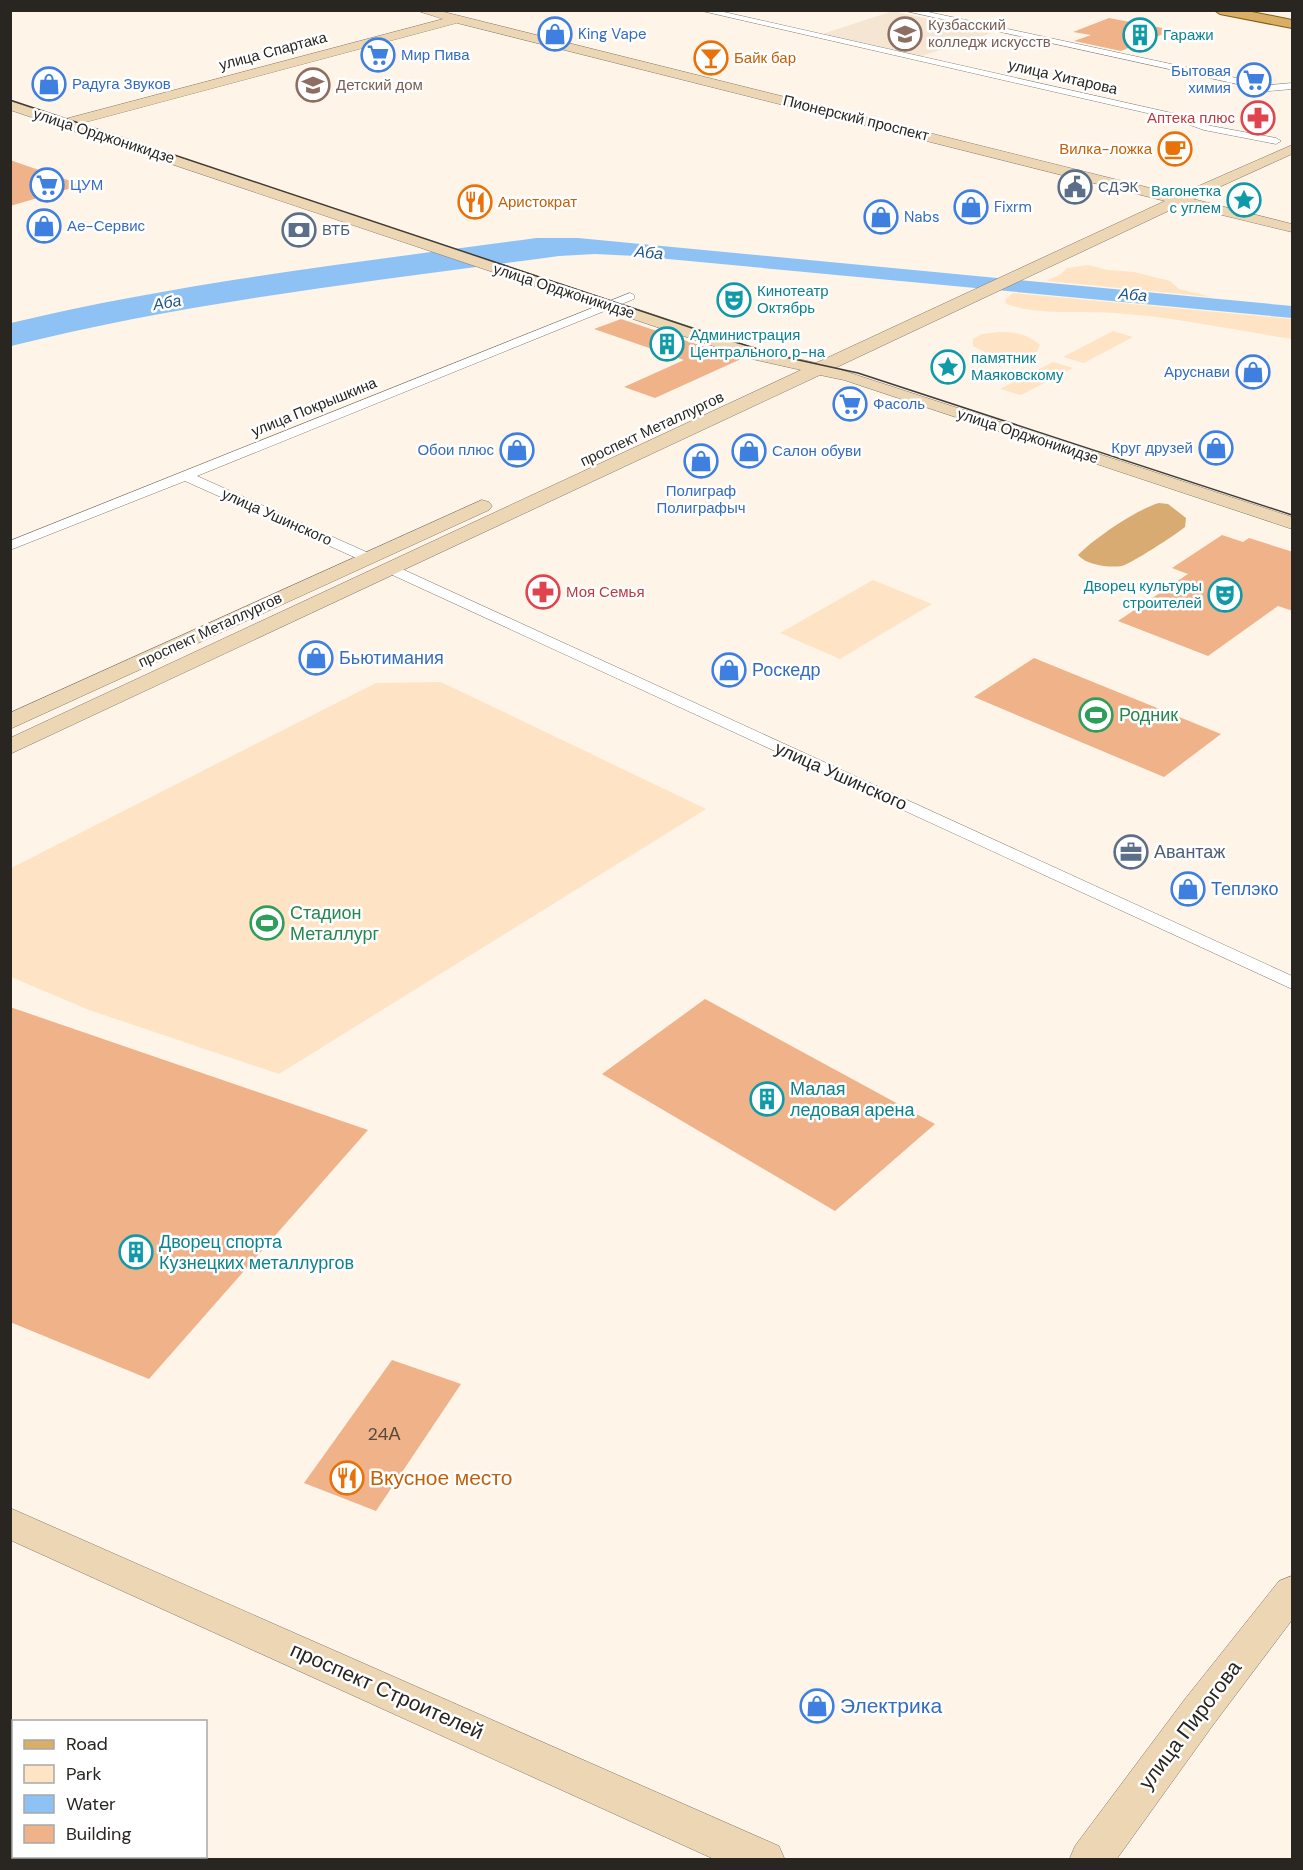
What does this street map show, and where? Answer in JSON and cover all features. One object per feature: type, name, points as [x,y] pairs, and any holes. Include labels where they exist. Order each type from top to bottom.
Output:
[{"type":"main road","name":"Пионерский проспект","points":[[420,10],[1293,228]]},
{"type":"main road","points":[[1220,10],[1293,24]]},
{"type":"main road","name":"улица Спартака","points":[[66,123],[481,13]]},
{"type":"main road","name":"улица Орджоникидзе","points":[[10,93],[630,297],[849,376],[1293,523]]},
{"type":"main road","name":"улица Орджоникидзе","points":[[10,105],[511,274],[792,364]]},
{"type":"main road","name":"проспект Металлургов","points":[[839,360],[1023,273],[1293,134]]},
{"type":"main road","name":"проспект Металлургов","points":[[10,747],[391,569],[815,362],[922,304],[1002,267],[1166,198],[1293,149]]},
{"type":"main road","name":"улица Орджоникидзе","points":[[815,362],[839,360],[870,367],[1133,452]]},
{"type":"main road","name":"проспект Металлургов","points":[[10,722],[792,364],[815,362]]},
{"type":"main road","name":"проспект Строителей","points":[[10,1523],[764,1860]]},
{"type":"main road","name":"улица Пирогова","points":[[1090,1860],[1199,1712],[1293,1592]]},
{"type":"street","name":"улица Хитарова","points":[[702,10],[1176,117],[1204,127],[1276,141]]},
{"type":"street","points":[[905,10],[1269,88],[1293,86]]},
{"type":"street","name":"улица Покрышкина","points":[[10,546],[630,297]]},
{"type":"street","name":"улица Ушинского","points":[[186,476],[368,558]]},
{"type":"street","name":"улица Ушинского","points":[[391,569],[1293,983]]},
{"type":"shaded area","name":"Кузбасский колледж искусств","points":[[893,11],[992,33],[919,57],[819,35]]},
{"type":"shaded area","points":[[1159,503],[1168,504],[1186,518],[1185,527],[1122,566],[1098,565],[1078,555],[1117,525]]},
{"type":"green space","points":[[1088,265],[1108,270],[1134,272],[1170,281],[1179,289],[1212,297],[1047,281],[1067,268]]},
{"type":"green space","points":[[1013,293],[1292,319],[1292,339],[1137,315],[1020,308],[1006,304],[1005,300]]},
{"type":"green space","points":[[1113,331],[1133,337],[1084,363],[1063,357]]},
{"type":"green space","points":[[999,332],[1021,334],[1040,345],[1037,352],[1012,357],[988,353],[973,346],[973,339],[982,334]]},
{"type":"green space","points":[[1053,362],[1073,368],[1021,395],[1000,389]]},
{"type":"green space","points":[[873,580],[932,604],[840,659],[780,633]]},
{"type":"green space","name":"Стадион Металлург","points":[[441,682],[706,809],[279,1074],[89,1010],[11,977],[11,868],[376,683]]},
{"type":"water","name":"Аба","points":[[536,238],[578,238],[1292,306],[1292,318],[595,254],[559,256],[215,304],[79,330],[11,346],[11,323],[76,309],[206,284]]},
{"type":"building","name":"Гаражи","points":[[1109,18],[1173,30],[1121,51],[1074,41],[1091,35],[1073,32]]},
{"type":"building","name":"ЦУМ","points":[[10,160],[82,185],[10,206]]},
{"type":"building","name":"Администрация Центрального р-на","points":[[621,319],[741,359],[655,398],[624,387],[684,360],[594,329]]},
{"type":"building","name":"Дворец культуры строителей","points":[[1222,535],[1243,542],[1249,538],[1293,552],[1293,611],[1278,606],[1208,656],[1118,621],[1188,574],[1172,568]]},
{"type":"building","name":"Родник","points":[[1034,658],[1221,734],[1164,777],[974,697]]},
{"type":"building","name":"Малая ледовая арена","points":[[705,999],[935,1124],[835,1211],[602,1074]]},
{"type":"building","name":"Дворец спорта Кузнецких металлургов","points":[[10,1007],[368,1130],[149,1379],[10,1322]]},
{"type":"building","points":[[392,1360],[461,1384],[376,1511],[304,1483]]},
{"type":"tram line","points":[[10,100],[725,339],[785,357],[858,373],[1292,515]]},
{"type":"place","name":"King Vape","points":[[555,34]]},
{"type":"place","name":"Кузбасский колледж искусств","points":[[905,34]]},
{"type":"place","name":"Гаражи","points":[[1140,35]]},
{"type":"place","name":"Мир Пива","points":[[378,55]]},
{"type":"place","name":"Байк бар","points":[[711,58]]},
{"type":"place","name":"Бытовая химия","points":[[1254,80]]},
{"type":"place","name":"Радуга Звуков","points":[[49,84]]},
{"type":"place","name":"Детский дом","points":[[313,85]]},
{"type":"place","name":"Аптека плюс","points":[[1258,118]]},
{"type":"place","name":"Вилка-ложка","points":[[1175,149]]},
{"type":"place","name":"ЦУМ","points":[[47,185]]},
{"type":"place","name":"СДЭК","points":[[1075,187]]},
{"type":"place","name":"Вагонетка с углем","points":[[1244,200]]},
{"type":"place","name":"Аристократ","points":[[475,202]]},
{"type":"place","name":"Fixrm","points":[[971,207]]},
{"type":"place","name":"Nabs","points":[[881,217]]},
{"type":"place","name":"Аe-Сервис","points":[[44,226]]},
{"type":"place","name":"ВТБ","points":[[299,230]]},
{"type":"place","name":"Кинотеатр Октябрь","points":[[734,300]]},
{"type":"place","name":"Администрация Центрального р-на","points":[[667,344]]},
{"type":"place","name":"памятник Маяковскому","points":[[948,367]]},
{"type":"place","name":"Аруснави","points":[[1253,372]]},
{"type":"place","name":"Фасоль","points":[[850,404]]},
{"type":"place","name":"Круг друзей","points":[[1216,448]]},
{"type":"place","name":"Обои плюс","points":[[517,450]]},
{"type":"place","name":"Салон обуви","points":[[749,451]]},
{"type":"place","name":"Полиграф Полиграфыч","points":[[701,461]]},
{"type":"place","name":"Моя Семья","points":[[543,592]]},
{"type":"place","name":"Дворец культуры строителей","points":[[1225,595]]},
{"type":"place","name":"Бьютимания","points":[[316,658]]},
{"type":"place","name":"Роскедр","points":[[729,670]]},
{"type":"place","name":"Родник","points":[[1096,715]]},
{"type":"place","name":"Авантаж","points":[[1131,852]]},
{"type":"place","name":"Теплэко","points":[[1188,889]]},
{"type":"place","name":"Стадион Металлург","points":[[267,923]]},
{"type":"place","name":"Малая ледовая арена","points":[[767,1099]]},
{"type":"place","name":"Дворец спорта Кузнецких металлургов","points":[[136,1252]]},
{"type":"place","name":"Вкусное место","points":[[347,1478]]},
{"type":"place","name":"Электрика","points":[[817,1706]]}]
